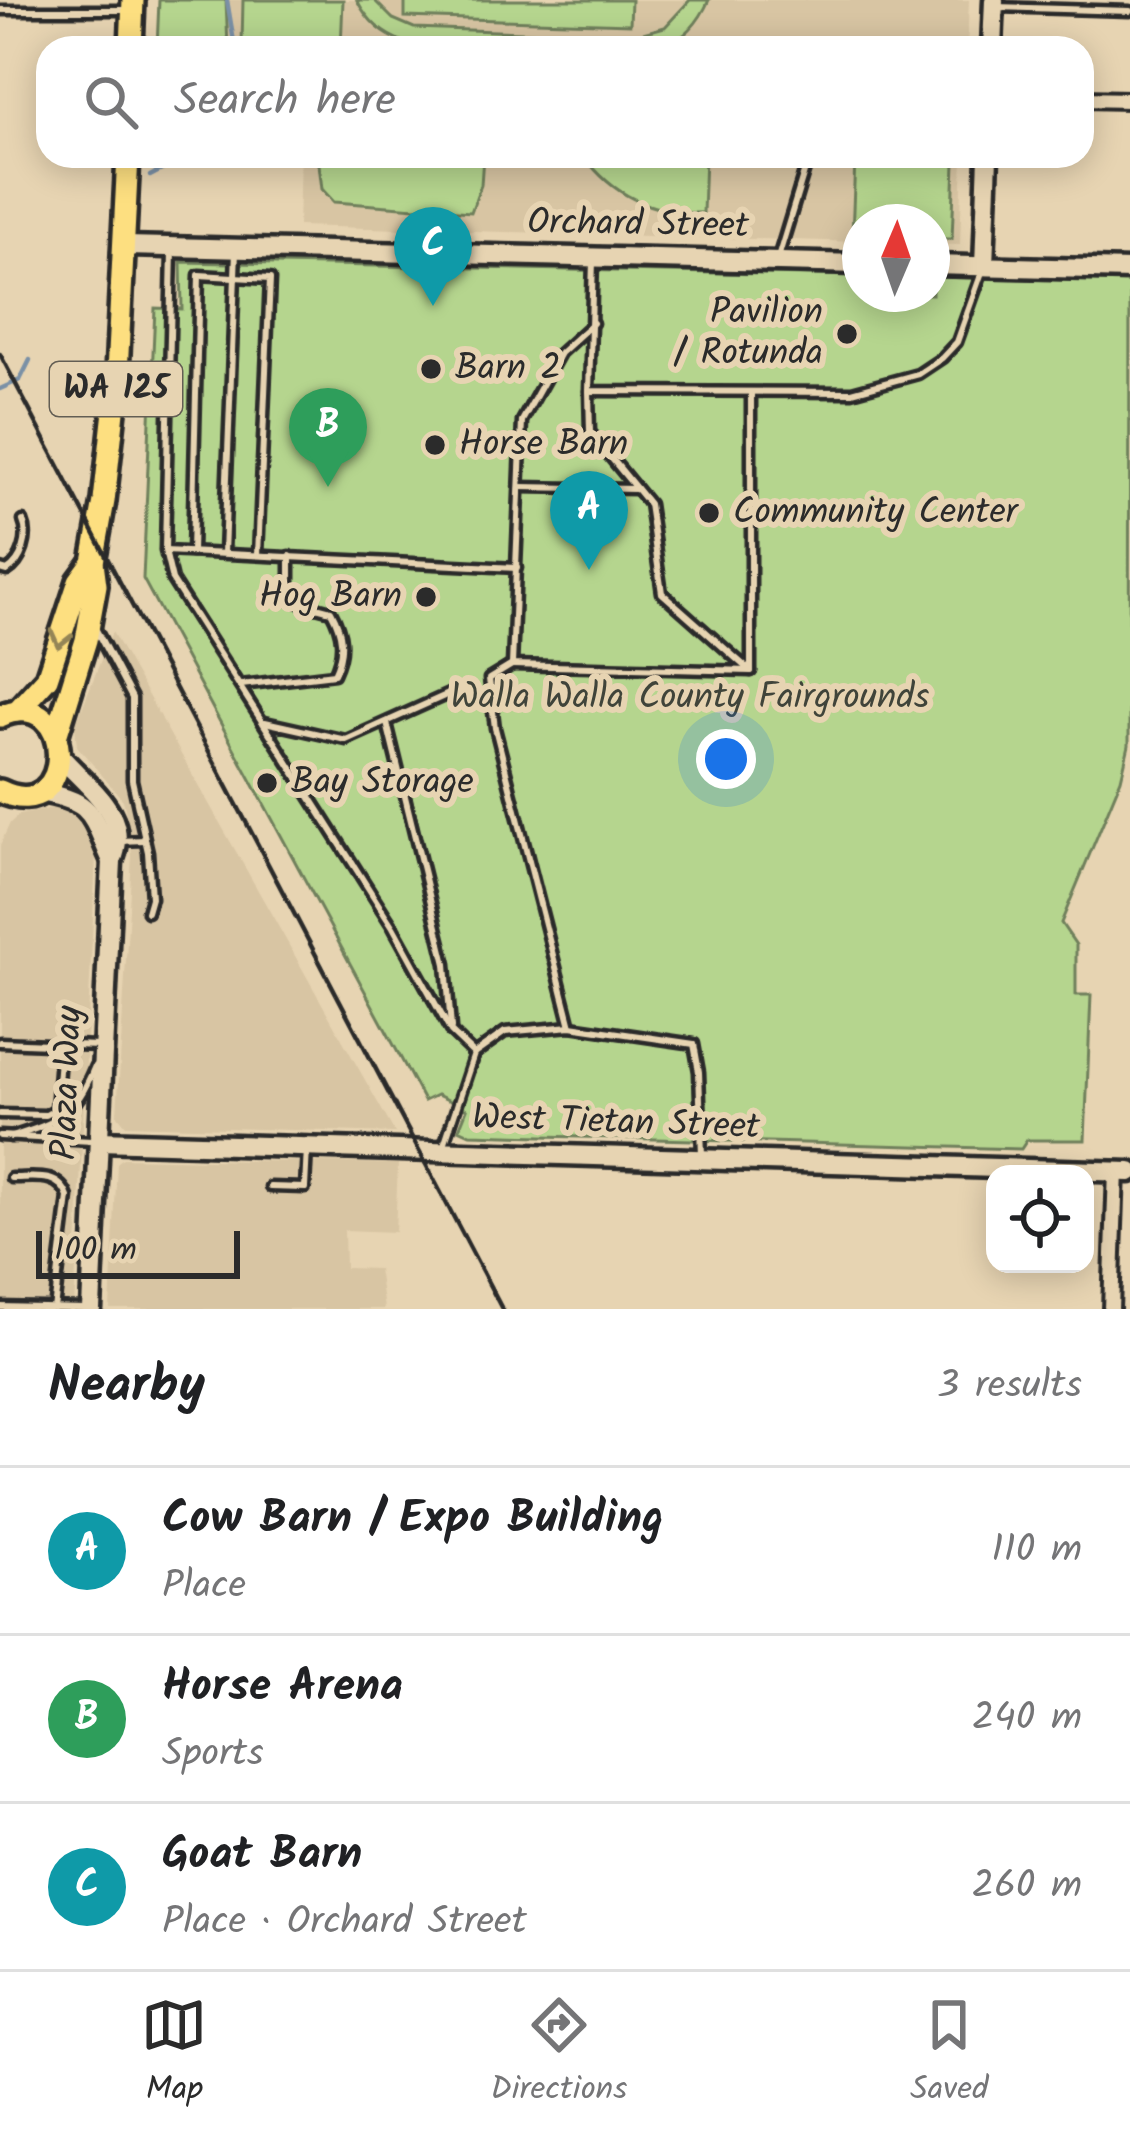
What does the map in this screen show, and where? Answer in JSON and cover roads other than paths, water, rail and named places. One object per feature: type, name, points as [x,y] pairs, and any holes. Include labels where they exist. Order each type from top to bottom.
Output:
[{"type":"main road","points":[[992,36],[993,3]]},
{"type":"main road","points":[[132,36],[133,5]]},
{"type":"main road","name":"WA 125","points":[[0,814],[20,794],[54,778],[90,617],[95,585],[92,562],[112,446],[128,168]]},
{"type":"main road","points":[[984,266],[988,168]]},
{"type":"main road","name":"Orchard Street","points":[[126,246],[842,264]]},
{"type":"main road","points":[[950,265],[1130,270]]},
{"type":"main road","name":"WA 125","points":[[9,714],[47,678],[69,606],[92,562]]},
{"type":"main road","name":"WA 125","points":[[9,714],[43,719],[58,747]]},
{"type":"main road","name":"Plaza Way","points":[[58,747],[115,820],[91,1309]]},
{"type":"main road","name":"Plaza Way","points":[[20,794],[64,796],[85,806],[115,851]]},
{"type":"main road","name":"West Tietan Street","points":[[99,1141],[1123,1171]]},
{"type":"street","points":[[1094,99],[1130,100]]},
{"type":"street","points":[[1111,1309],[1123,1171]]},
{"type":"lane","points":[[993,3],[1130,11]]},
{"type":"lane","points":[[0,10],[133,5]]},
{"type":"lane","points":[[777,262],[805,168]]},
{"type":"lane","points":[[172,247],[165,551],[172,580],[393,927],[451,1032],[474,1054]]},
{"type":"lane","points":[[224,553],[236,249]]},
{"type":"lane","points":[[593,257],[590,433],[649,504],[662,592],[751,671]]},
{"type":"lane","points":[[589,391],[852,392],[918,374],[957,342],[984,266]]},
{"type":"lane","points":[[192,552],[199,275],[271,279],[257,555]]},
{"type":"lane","points":[[512,665],[522,422],[560,353],[593,323]]},
{"type":"lane","points":[[751,391],[751,671]]},
{"type":"lane","points":[[520,487],[637,489]]},
{"type":"lane","points":[[0,566],[7,571],[17,565],[25,542],[22,520]]},
{"type":"lane","points":[[165,551],[518,568]]},
{"type":"lane","points":[[241,685],[334,674],[340,662],[342,632],[331,611],[290,600],[290,556]]},
{"type":"lane","points":[[90,617],[132,698],[132,780],[145,840],[151,898],[147,912]]},
{"type":"lane","points":[[571,1025],[495,728],[489,679],[512,665],[751,671]]},
{"type":"lane","points":[[265,722],[346,740],[454,692]]},
{"type":"lane","points":[[387,723],[446,964],[451,1032]]},
{"type":"lane","points":[[115,851],[145,840]]},
{"type":"lane","points":[[442,1150],[474,1054],[505,1032],[571,1025],[694,1044],[702,1158]]},
{"type":"lane","points":[[0,1042],[103,1046],[82,1097],[68,1115],[11,1137]]},
{"type":"lane","points":[[0,1114],[46,1115],[56,1109],[61,1045]]},
{"type":"lane","points":[[0,1136],[99,1141]]},
{"type":"lane","points":[[270,1187],[305,1187],[307,1147]]},
{"type":"lane","points":[[11,1178],[51,1179],[64,1186],[68,1208],[54,1308]]},
{"type":"lane","points":[[0,1307],[91,1309]]},
{"type":"waterway","points":[[227,0],[233,36]]},
{"type":"waterway","points":[[150,176],[165,168]]},
{"type":"waterway","points":[[0,389],[20,380],[30,360]]},
{"type":"railway","points":[[0,354],[502,1309]]},
{"type":"place","name":"Goat Barn","points":[[433,306]]},
{"type":"place","name":"Pavilion / Rotunda","points":[[847,334]]},
{"type":"place","name":"Barn 2","points":[[431,369]]},
{"type":"place","name":"Horse Barn","points":[[435,445]]},
{"type":"place","name":"Horse Arena","points":[[328,487]]},
{"type":"place","name":"Community Center","points":[[709,513]]},
{"type":"place","name":"Cow Barn / Expo Building","points":[[589,570]]},
{"type":"place","name":"Hog Barn","points":[[426,597]]},
{"type":"place","name":"Bay Storage","points":[[267,783]]},
{"type":"park label","name":"Walla Walla County Fairgrounds","points":[[690,698]]}]
